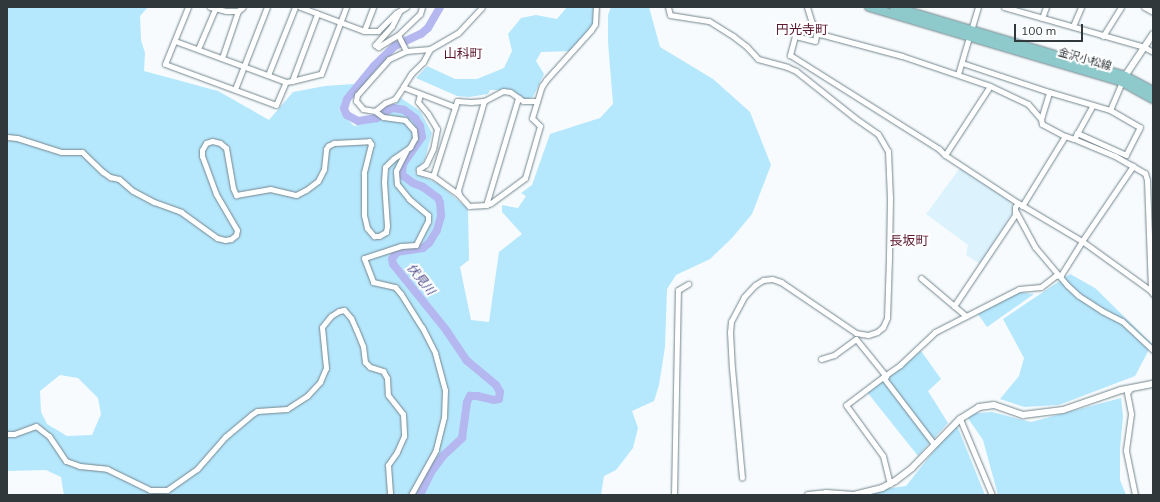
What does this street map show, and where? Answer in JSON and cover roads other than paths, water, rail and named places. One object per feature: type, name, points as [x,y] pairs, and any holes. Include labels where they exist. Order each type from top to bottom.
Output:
[{"type":"main road","name":"金沢小松線","points":[[869,7],[971,33]]},
{"type":"main road","name":"金沢小松線","points":[[894,7],[971,33],[1123,79],[1153,91]]},
{"type":"main road","name":"金沢小松線","points":[[1123,79],[1153,99]]},
{"type":"street","points":[[188,7],[165,64],[276,105],[289,81],[317,14]]},
{"type":"street","points":[[235,89],[267,7]]},
{"type":"street","points":[[268,75],[295,7]]},
{"type":"street","points":[[300,7],[364,31],[378,31],[396,13],[400,12],[406,7]]},
{"type":"street","points":[[174,41],[244,67],[289,81],[321,74],[346,7]]},
{"type":"street","points":[[364,31],[373,7]]},
{"type":"street","points":[[400,12],[392,26],[375,45],[378,47],[399,37],[420,14],[422,7]]},
{"type":"street","points":[[412,495],[436,450],[444,417],[444,390],[435,353],[422,327],[395,287],[373,282],[364,258],[401,246],[416,245],[425,227],[428,216],[409,199],[397,184],[396,171],[406,151],[413,143],[415,138],[414,130],[405,120],[383,117],[376,112],[363,109],[358,106],[356,100],[357,95],[390,59],[405,49],[430,49],[458,33],[482,7]]},
{"type":"street","points":[[420,94],[418,102],[428,114],[437,129],[433,149],[426,164],[419,169],[419,172],[433,176],[459,195],[469,206],[486,205],[525,178],[540,126],[532,118],[537,101],[546,80],[595,24],[596,7]]},
{"type":"street","points":[[668,7],[670,15],[709,21],[748,47],[758,59],[796,71],[855,118],[878,134],[888,151],[890,198],[889,258],[886,318],[883,327],[868,335],[856,333],[781,282],[772,279],[763,280],[755,285],[744,297],[731,320],[731,354],[742,478]]},
{"type":"street","points":[[807,7],[812,23],[820,34],[831,38],[867,45],[958,74],[990,86],[1028,104],[1041,119],[1042,124],[1065,136],[1115,156],[1144,173],[1147,180],[1151,210],[1152,292]]},
{"type":"street","points":[[958,74],[978,7]]},
{"type":"street","points":[[1004,7],[1012,8],[1144,47],[1153,52]]},
{"type":"street","points":[[1042,18],[1046,7]]},
{"type":"street","points":[[1073,26],[1081,7]]},
{"type":"street","points":[[1103,36],[1121,7]]},
{"type":"street","points":[[1144,7],[1153,12]]},
{"type":"street","points":[[198,49],[212,8],[240,9],[222,58]]},
{"type":"street","points":[[818,31],[815,42],[795,36],[790,55],[939,149],[945,155],[1020,204],[1082,241],[1152,292]]},
{"type":"street","points":[[1110,110],[1123,79],[1153,34]]},
{"type":"street","points":[[399,37],[405,49]]},
{"type":"street","points":[[376,112],[385,103],[395,99],[411,74],[423,62],[430,49]]},
{"type":"street","points":[[962,63],[1049,92],[1110,110],[1140,127],[1126,155],[1078,132]]},
{"type":"street","points":[[945,155],[990,86]]},
{"type":"street","points":[[403,87],[455,107]]},
{"type":"street","points":[[433,176],[457,100],[470,102],[484,101],[503,91],[510,92],[524,102],[537,101]]},
{"type":"street","points":[[1041,119],[1049,92]]},
{"type":"street","points":[[486,205],[518,98]]},
{"type":"street","points":[[459,195],[458,190],[484,101]]},
{"type":"street","points":[[1074,139],[1093,105]]},
{"type":"street","points":[[954,306],[1015,215],[1015,210],[1065,136]]},
{"type":"street","points":[[7,137],[17,138],[62,152],[82,152],[110,177],[119,179],[133,191],[154,202],[181,212],[217,238],[225,240],[231,239],[236,235],[237,230],[216,194],[202,150],[206,143],[212,141],[220,143],[226,148],[233,188],[236,195],[270,189],[296,194],[306,190],[318,181],[324,169],[326,149],[328,146],[334,142],[369,141],[371,144],[364,173],[364,215],[367,228],[374,236],[382,235],[386,232],[387,226],[384,182],[386,167],[393,159],[406,151]]},
{"type":"street","points":[[890,484],[883,456],[846,404],[900,365],[935,332],[1019,289],[1041,287],[1059,275],[1071,260],[1082,241],[1133,166]]},
{"type":"street","points":[[1015,210],[1036,246],[1059,275],[1079,296],[1102,311],[1122,321],[1153,350]]},
{"type":"street","points":[[921,278],[966,316]]},
{"type":"street","points":[[674,495],[678,290],[688,284]]},
{"type":"street","points":[[7,434],[14,434],[36,426],[49,436],[66,461],[80,466],[107,469],[150,490],[167,490],[197,469],[225,437],[251,414],[257,411],[287,410],[307,396],[325,376],[326,368],[322,327],[331,316],[344,310],[351,318],[363,346],[365,362],[370,367],[383,372],[387,378],[388,395],[403,414],[404,436],[397,452],[388,465],[390,495]]},
{"type":"street","points":[[821,360],[834,355],[856,339],[934,444]]},
{"type":"street","points":[[808,495],[826,493],[854,495],[872,491],[890,484],[906,474],[960,419],[979,407],[994,405],[1023,415],[1063,410],[1131,388],[1153,384]]},
{"type":"street","points":[[1131,388],[1126,393],[1131,414],[1126,451],[1135,495]]},
{"type":"street","points":[[960,419],[992,495]]},
{"type":"waterway","name":"伏見川","points":[[420,495],[431,472],[444,455],[462,438],[467,402],[470,396],[494,400],[499,399],[500,392],[496,385],[467,361],[447,331],[393,264],[392,259],[397,252],[423,248],[429,243],[437,230],[441,216],[438,198],[402,175],[403,164],[422,137],[420,126],[415,118],[404,110],[394,108],[388,110],[377,118],[358,121],[347,115],[344,109],[347,99],[374,66],[395,46],[421,34],[428,28],[440,7]]},
{"type":"district","name":"円光寺町","points":[[802,29]]},
{"type":"district","name":"山科町","points":[[463,53]]},
{"type":"district","name":"長坂町","points":[[909,240]]}]
